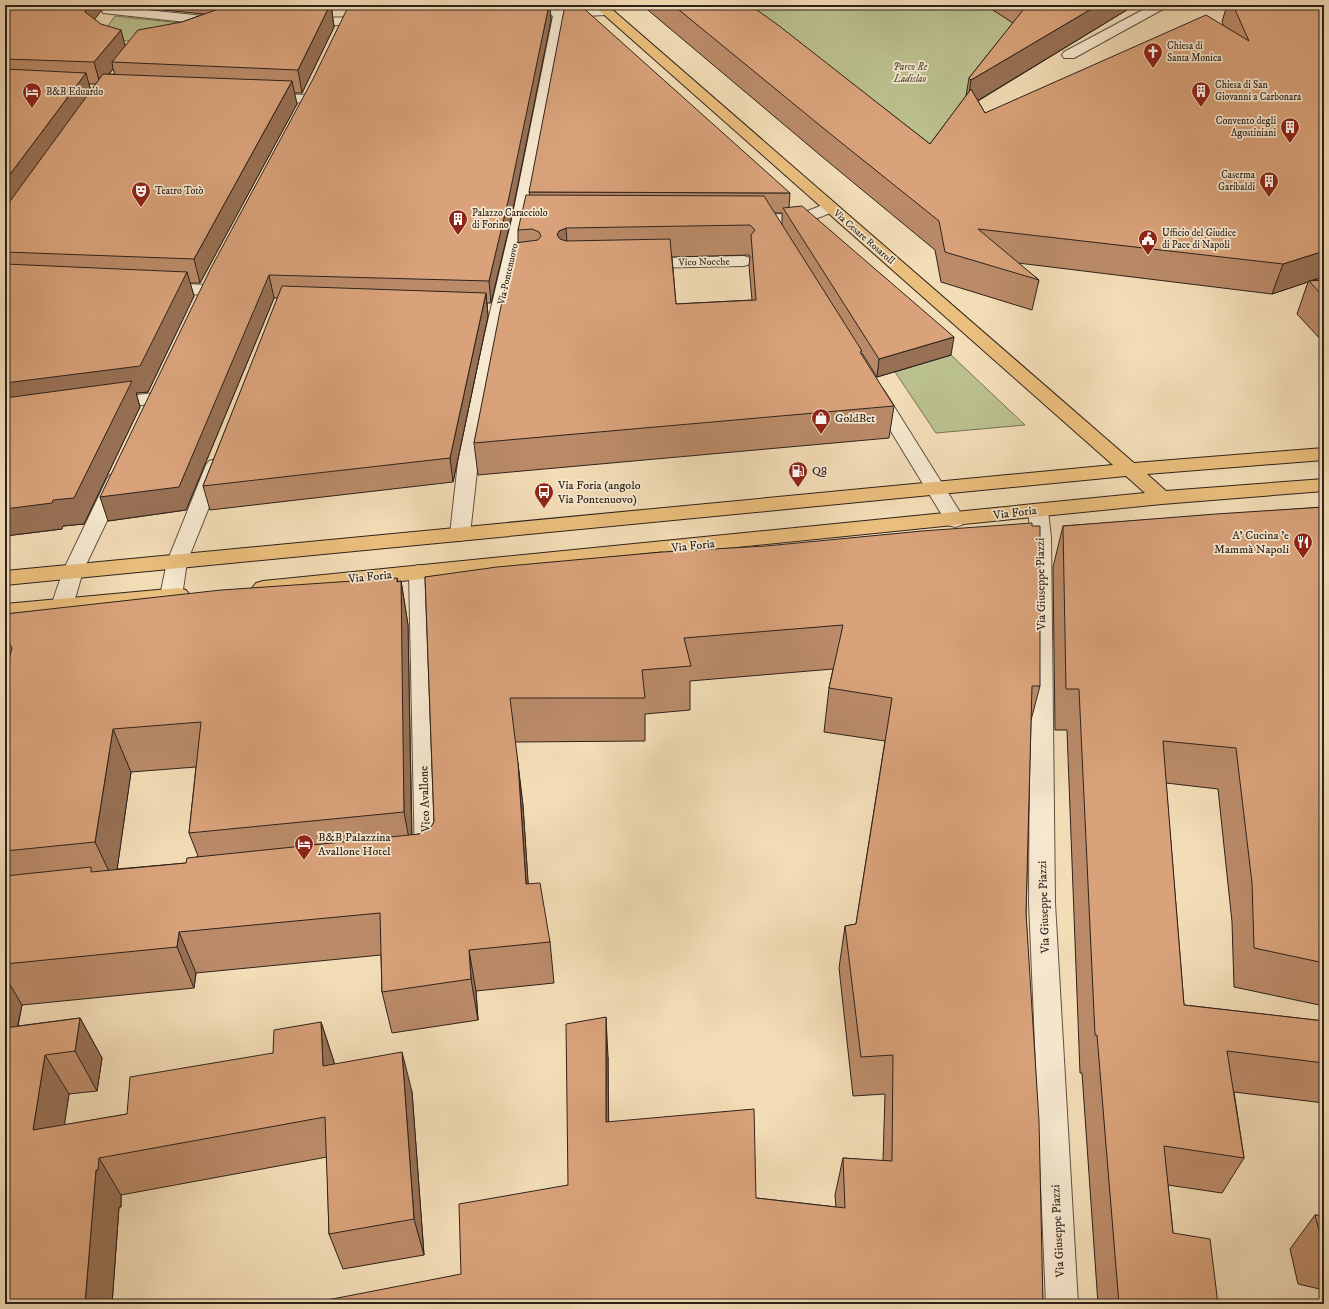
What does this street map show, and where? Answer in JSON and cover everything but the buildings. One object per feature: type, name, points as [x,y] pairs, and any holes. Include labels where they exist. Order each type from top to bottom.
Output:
[{"type":"main road","name":"Via Cesare Rosaroll","points":[[602,8],[1162,498]]},
{"type":"main road","points":[[5,578],[1130,469],[1324,454]]},
{"type":"main road","name":"Via Foria","points":[[242,590],[955,520],[1162,498],[1324,485]]},
{"type":"main road","points":[[5,611],[194,594]]},
{"type":"street","points":[[1069,55],[1161,5]]},
{"type":"street","points":[[540,10],[560,14],[602,8]]},
{"type":"street","points":[[108,11],[234,23],[209,33]]},
{"type":"street","name":"Via Pontenuovo","points":[[460,534],[468,462],[491,310],[528,219],[536,131],[560,14]]},
{"type":"street","points":[[289,22],[384,20]]},
{"type":"street","points":[[336,39],[345,22]]},
{"type":"street","points":[[253,97],[307,99]]},
{"type":"street","points":[[765,225],[817,214],[830,207]]},
{"type":"street","name":"Vico Nocche","points":[[629,264],[744,261]]},
{"type":"street","points":[[509,267],[526,266]]},
{"type":"street","points":[[148,287],[211,282],[198,309]]},
{"type":"street","points":[[867,377],[955,520]]},
{"type":"street","points":[[95,405],[155,398]]},
{"type":"street","points":[[171,596],[178,562],[222,450]]},
{"type":"street","points":[[62,606],[73,571],[122,467]]},
{"type":"street","name":"Via Giuseppe Piazzi","points":[[1038,511],[1041,545],[1042,903],[1062,1304]]},
{"type":"street","name":"Vico Avallone","points":[[404,867],[427,865],[419,572]]},
{"type":"green space","name":"Parco Re Ladislao","points":[[773,5],[1035,5],[983,95],[947,143],[1031,235],[729,13]]},
{"type":"green space","points":[[115,16],[208,26],[133,42],[121,40],[107,27]]},
{"type":"green space","points":[[951,355],[1025,425],[936,433],[895,372]]},
{"type":"place","name":"Chiesa di Santa Monica","points":[[1153,69]]},
{"type":"place","name":"Chiesa di San Giovanni a Carbonara","points":[[1201,108]]},
{"type":"place","name":"B&B Eduardo","points":[[32,109]]},
{"type":"place","name":"Convento degli Agostiniani","points":[[1290,144]]},
{"type":"place","name":"Caserma Garibaldi","points":[[1269,198]]},
{"type":"place","name":"Teatro Totò","points":[[141,208]]},
{"type":"place","name":"Palazzo Caracciolo di Forino","points":[[458,236]]},
{"type":"place","name":"Ufficio del Giudice di Pace di Napoli","points":[[1148,256]]},
{"type":"place","name":"GoldBet","points":[[821,435]]},
{"type":"place","name":"Q8","points":[[798,488]]},
{"type":"place","name":"Via Foria (angolo Via Pontenuovo)","points":[[544,509]]},
{"type":"place","name":"A' Cucina 'e Mammà Napoli","points":[[1303,559]]},
{"type":"place","name":"B&B Palazzina Avallone Hotel","points":[[304,861]]}]
